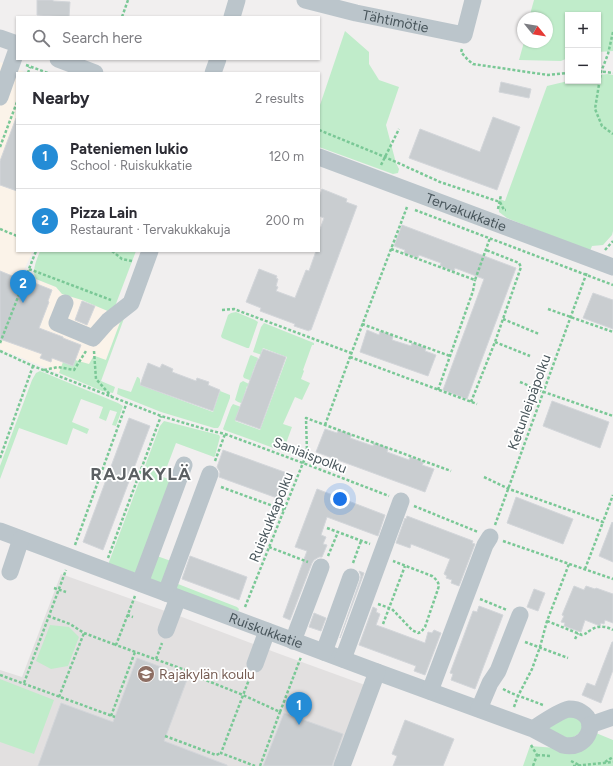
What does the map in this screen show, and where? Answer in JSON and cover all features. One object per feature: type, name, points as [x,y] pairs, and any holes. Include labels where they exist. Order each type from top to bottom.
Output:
[{"type":"street","points":[[232,16],[237,0]]},
{"type":"street","name":"Tähtimötie","points":[[305,0],[358,7],[464,35]]},
{"type":"street","points":[[464,35],[473,0]]},
{"type":"street","points":[[0,38],[16,44]]},
{"type":"street","points":[[0,97],[16,52]]},
{"type":"street","points":[[61,60],[92,72]]},
{"type":"street","points":[[213,72],[218,60]]},
{"type":"street","name":"Tervakukkatie","points":[[320,157],[613,266]]},
{"type":"street","points":[[65,303],[57,323],[93,338],[108,321],[131,303],[150,252]]},
{"type":"street","points":[[138,587],[184,465]]},
{"type":"street","points":[[164,637],[172,595],[209,478]]},
{"type":"street","points":[[343,659],[401,501]]},
{"type":"street","name":"Ruiskukkatie","points":[[0,531],[69,561],[103,570],[138,587],[172,595],[240,620],[267,631],[298,647],[324,652],[533,729],[563,745],[571,746],[584,740],[590,730],[590,725]]},
{"type":"street","points":[[430,691],[466,594],[490,536]]},
{"type":"street","points":[[10,572],[21,539]]},
{"type":"street","points":[[298,647],[321,567]]},
{"type":"street","points":[[324,652],[351,577]]},
{"type":"street","points":[[479,709],[490,683],[498,671],[520,615]]},
{"type":"street","points":[[253,670],[267,631]]},
{"type":"street","points":[[342,766],[377,672]]},
{"type":"street","points":[[533,729],[564,711],[572,709],[585,715],[590,725],[613,717]]},
{"type":"path","points":[[122,16],[128,0]]},
{"type":"path","points":[[601,70],[608,54],[613,32]]},
{"type":"path","points":[[464,35],[461,52],[473,64],[548,75],[565,73]]},
{"type":"path","points":[[28,72],[30,67]]},
{"type":"path","points":[[601,72],[613,73]]},
{"type":"path","points":[[598,84],[595,109],[602,126],[613,134]]},
{"type":"path","points":[[0,147],[16,105]]},
{"type":"path","points":[[375,178],[399,129]]},
{"type":"path","points":[[320,130],[385,157],[440,182],[500,202],[504,210],[511,212]]},
{"type":"path","points":[[402,205],[407,207],[325,425],[451,471]]},
{"type":"path","points":[[414,210],[613,285]]},
{"type":"path","points":[[0,229],[16,236]]},
{"type":"path","points":[[438,390],[490,238]]},
{"type":"path","points":[[391,249],[475,280]]},
{"type":"path","points":[[471,402],[495,342],[521,267],[519,263],[486,250]]},
{"type":"path","points":[[0,343],[36,252]]},
{"type":"path","points":[[113,252],[122,259],[135,262]]},
{"type":"path","points":[[29,269],[112,301]]},
{"type":"path","name":"Ketunleipäpolku","points":[[490,536],[509,489],[586,275]]},
{"type":"path","points":[[222,310],[234,309],[351,354]]},
{"type":"path","points":[[548,309],[613,332]]},
{"type":"path","points":[[503,319],[539,334]]},
{"type":"path","points":[[362,324],[450,356]]},
{"type":"path","points":[[44,370],[58,367],[74,370],[93,338]]},
{"type":"path","points":[[93,338],[96,379],[111,396]]},
{"type":"path","points":[[495,342],[530,356]]},
{"type":"path","name":"Saniaispolku","points":[[0,351],[33,366],[161,416],[225,434],[490,536],[613,580]]},
{"type":"path","points":[[350,357],[477,404]]},
{"type":"path","points":[[0,458],[33,366]]},
{"type":"path","points":[[520,382],[613,416]]},
{"type":"path","points":[[24,683],[127,402]]},
{"type":"path","points":[[103,570],[161,416]]},
{"type":"path","name":"Ruiskukkapolku","points":[[240,620],[307,453],[306,418],[325,425]]},
{"type":"path","points":[[225,434],[209,478],[284,510]]},
{"type":"path","points":[[484,477],[509,489],[603,522]]},
{"type":"path","points":[[584,569],[613,495]]},
{"type":"path","points":[[327,528],[361,541],[405,566],[432,576],[439,584],[425,627],[418,633],[415,632],[392,609],[365,599]]},
{"type":"path","points":[[269,547],[321,567],[327,560],[338,532]]},
{"type":"path","points":[[351,577],[350,571],[361,541]]},
{"type":"path","points":[[509,720],[518,696],[532,669],[540,648],[547,621],[569,564]]},
{"type":"path","points":[[383,624],[405,566]]},
{"type":"path","points":[[116,645],[138,587]]},
{"type":"path","points":[[54,588],[66,592]]},
{"type":"path","points":[[466,594],[520,615]]},
{"type":"path","points":[[127,615],[133,617]]},
{"type":"path","points":[[48,616],[70,624],[84,633],[191,672],[198,677],[280,712]]},
{"type":"path","points":[[547,621],[582,635],[597,627],[606,626],[613,630]]},
{"type":"path","points":[[59,697],[84,633]]},
{"type":"path","points":[[575,639],[578,633]]},
{"type":"path","points":[[512,636],[568,658]]},
{"type":"path","points":[[156,660],[164,637]]},
{"type":"path","points":[[260,766],[280,712],[298,647]]},
{"type":"path","points":[[111,716],[135,652]]},
{"type":"path","points":[[221,753],[253,670]]},
{"type":"path","points":[[0,675],[115,717]]},
{"type":"path","points":[[490,683],[546,707]]},
{"type":"path","points":[[165,736],[216,755],[221,753],[255,766]]},
{"type":"path","points":[[533,766],[537,755]]},
{"type":"path","points":[[605,762],[613,757]]},
{"type":"path","points":[[573,766],[613,762]]},
{"type":"shaded area","points":[[0,62],[25,72],[16,72],[16,252],[33,252],[22,274],[56,287],[62,294],[82,300],[122,317],[95,388],[0,349]]},
{"type":"shaded area","name":"Rajakylän koulu","points":[[61,574],[365,685],[335,766],[0,766],[0,670],[22,677]]},
{"type":"green space","points":[[534,0],[613,0],[613,51],[601,52],[601,12],[565,12],[565,59],[561,61],[519,60],[522,48],[553,48],[553,12],[531,12]]},
{"type":"green space","points":[[345,31],[369,52],[369,64],[379,80],[399,87],[386,125],[399,169],[398,173],[393,174],[320,147],[320,105]]},
{"type":"green space","points":[[601,75],[613,75],[613,231],[612,235],[603,245],[592,246],[590,251],[507,218],[499,212],[499,199],[505,201],[547,86],[565,82],[565,84],[601,84]]},
{"type":"green space","points":[[40,252],[136,252],[114,309],[110,312],[82,300],[62,294],[56,287],[36,279],[34,269]]},
{"type":"green space","points":[[236,312],[258,322],[249,348],[222,338],[221,336],[228,315]]},
{"type":"green space","points":[[126,313],[101,381],[115,387],[113,393],[102,391],[59,373],[63,362],[73,366],[75,360],[89,364],[95,356],[106,360],[122,317]]},
{"type":"green space","points":[[264,323],[314,343],[314,345],[312,345],[301,379],[310,383],[302,400],[295,397],[283,424],[292,427],[285,446],[286,448],[302,454],[303,457],[300,458],[223,429],[233,404],[241,407],[235,421],[260,430],[287,357],[263,348],[261,353],[263,353],[262,355],[253,352],[261,327]]},
{"type":"green space","points":[[251,355],[258,358],[252,374],[254,376],[252,381],[244,378],[243,376]]},
{"type":"green space","points":[[40,371],[123,406],[116,426],[112,425],[117,412],[110,410],[106,421],[99,418],[103,407],[81,399],[72,422],[89,429],[87,434],[73,428],[67,445],[19,428],[0,479],[0,466],[32,380],[36,373]]},
{"type":"green space","points":[[137,377],[140,379],[140,385],[213,412],[220,391],[230,395],[220,425],[218,428],[214,428],[161,412],[117,394],[118,388],[131,392]]},
{"type":"green space","points":[[243,381],[251,385],[251,387],[247,386],[242,402],[244,404],[235,400],[240,383]]},
{"type":"green space","points":[[164,421],[219,435],[220,437],[214,457],[176,443],[163,477],[172,480],[138,574],[109,564],[109,562],[160,426]]},
{"type":"green space","points":[[154,555],[174,562],[165,586],[149,580]]},
{"type":"green space","points":[[178,584],[237,607],[239,609],[238,612],[173,589]]},
{"type":"green space","points":[[50,625],[69,627],[79,637],[68,666],[51,669],[36,661]]},
{"type":"green space","points":[[0,679],[54,700],[34,754],[0,742]]},
{"type":"green space","points":[[572,715],[582,722],[582,731],[571,739],[548,731],[549,727]]},
{"type":"green space","points":[[596,733],[613,740],[613,766],[523,766],[530,746],[556,748]]},
{"type":"building","points":[[37,0],[70,2],[69,16],[37,15]]},
{"type":"building","points":[[501,82],[531,89],[529,98],[499,92]]},
{"type":"building","points":[[493,117],[520,127],[497,190],[409,158],[420,129],[480,152]]},
{"type":"building","points":[[16,118],[16,191],[0,185],[0,161]]},
{"type":"building","points":[[322,189],[347,199],[346,202],[357,206],[311,330],[309,331],[260,311],[261,308],[246,302],[259,269],[277,276],[276,278],[278,279],[276,286],[278,287],[276,291],[295,298],[306,270],[309,271],[316,252],[320,252],[320,229],[324,218],[320,216],[320,194]]},
{"type":"building","points":[[402,225],[516,268],[467,399],[443,390],[484,279],[455,268],[454,271],[440,266],[441,263],[419,255],[418,258],[404,253],[405,250],[394,246]]},
{"type":"building","points":[[0,271],[32,284],[32,282],[52,290],[39,328],[81,345],[73,366],[52,358],[51,362],[40,358],[42,354],[0,339]]},
{"type":"building","points":[[593,293],[613,300],[613,329],[583,318]]},
{"type":"building","points":[[82,301],[95,306],[87,325],[75,320]]},
{"type":"building","points":[[367,330],[379,335],[380,331],[393,336],[392,340],[411,346],[412,343],[426,348],[425,351],[436,355],[428,376],[360,352]]},
{"type":"building","points":[[263,349],[286,357],[260,429],[235,420]]},
{"type":"building","points":[[148,363],[160,368],[162,364],[173,369],[172,372],[196,381],[197,378],[209,382],[208,385],[220,390],[213,411],[140,385]]},
{"type":"building","points":[[552,401],[609,422],[600,448],[543,426]]},
{"type":"building","points":[[129,418],[150,426],[103,550],[83,542]]},
{"type":"building","points":[[325,429],[337,433],[338,430],[352,435],[350,438],[373,446],[374,443],[388,448],[387,452],[409,460],[410,457],[424,462],[422,465],[434,469],[425,492],[316,452]]},
{"type":"building","points":[[223,450],[287,473],[277,498],[219,477],[220,472],[217,467]]},
{"type":"building","points":[[317,489],[385,515],[378,536],[327,517],[321,535],[326,537],[323,544],[327,545],[322,557],[314,560],[312,563],[290,620],[283,617],[307,551],[295,547]]},
{"type":"building","points":[[516,497],[573,519],[563,544],[507,523]]},
{"type":"building","points":[[407,516],[473,541],[472,543],[475,544],[459,586],[451,583],[452,580],[446,578],[447,576],[444,574],[450,559],[411,544],[410,548],[396,543]]},
{"type":"building","points":[[612,522],[613,523],[613,562],[599,556]]},
{"type":"building","points":[[190,556],[247,577],[239,600],[182,579]]},
{"type":"building","points":[[359,571],[364,573],[340,638],[360,580],[361,576]]},
{"type":"building","points":[[574,586],[584,590],[586,586],[596,588],[613,594],[613,623],[605,620],[604,624],[601,623],[600,626],[585,620],[581,632],[564,626],[565,623],[561,622],[564,616],[562,615]]},
{"type":"building","points":[[534,589],[545,593],[538,611],[527,607]]},
{"type":"building","points":[[479,606],[503,615],[475,689],[451,680],[453,674],[450,673],[473,611],[477,612]]},
{"type":"building","points":[[373,607],[377,609],[376,612],[380,614],[376,625],[425,643],[428,632],[432,633],[434,630],[441,633],[425,675],[414,671],[416,666],[359,645]]},
{"type":"building","points":[[314,613],[326,618],[321,631],[309,627]]},
{"type":"building","points":[[612,642],[613,670],[601,703],[582,695],[587,683],[595,686]]},
{"type":"building","points":[[137,658],[188,677],[164,741],[227,766],[38,766],[61,703],[113,722]]},
{"type":"building","points":[[284,713],[343,734],[332,766],[263,766]]},
{"type":"building","points":[[405,720],[454,739],[443,766],[393,766],[397,756],[392,754]]},
{"type":"place","name":"Pizza Lain","points":[[23,303]]},
{"type":"place","name":"Rajakylän koulu","points":[[146,674]]},
{"type":"place","name":"Pateniemen lukio","points":[[299,725]]},
{"type":"district","name":"RAJAKYLÄ","points":[[141,474]]}]
